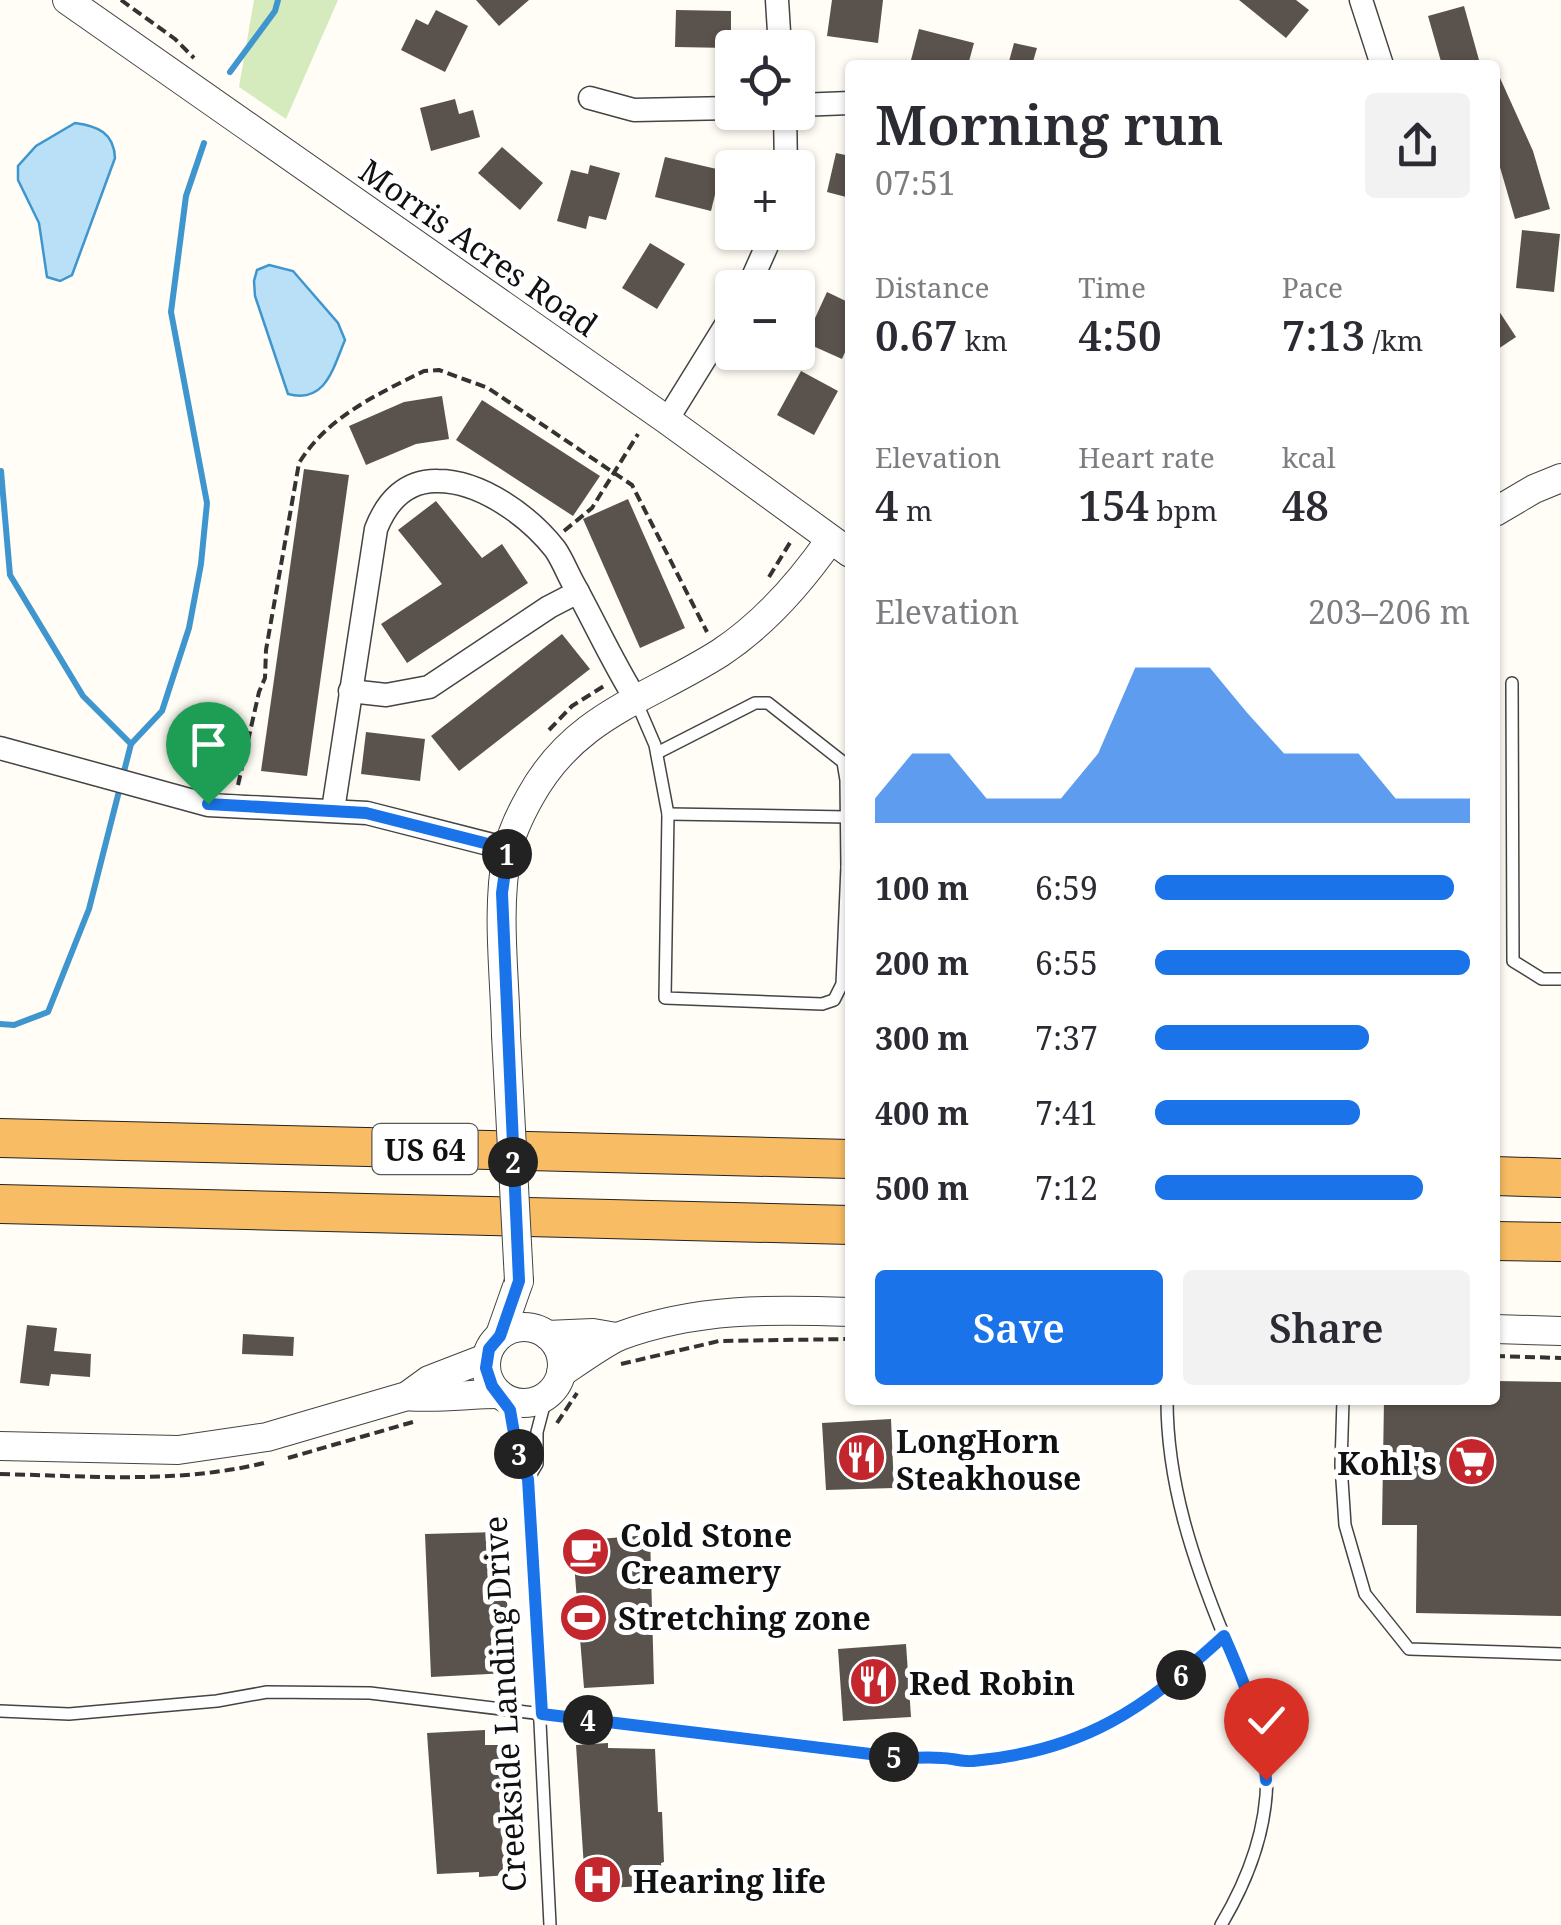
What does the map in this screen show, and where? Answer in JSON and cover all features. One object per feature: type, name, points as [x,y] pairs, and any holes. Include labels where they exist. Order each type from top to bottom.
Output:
[{"type":"highway","name":"US 64","points":[[0,1138],[845,1160]]},
{"type":"highway","points":[[1500,1176],[1561,1178]]},
{"type":"highway","name":"US 64","points":[[0,1204],[845,1225]]},
{"type":"highway","points":[[1500,1241],[1561,1242]]},
{"type":"street","name":"Morris Acres Road","points":[[67,0],[840,546]]},
{"type":"street","points":[[776,0],[778,30]]},
{"type":"street","points":[[1361,0],[1380,60]]},
{"type":"street","points":[[590,98],[634,110],[715,108]]},
{"type":"street","points":[[815,104],[845,103]]},
{"type":"street","points":[[666,420],[715,342]]},
{"type":"street","points":[[1500,509],[1561,478]]},
{"type":"street","points":[[334,810],[376,529],[392,499],[415,484],[452,482],[488,494],[535,530],[555,550],[635,698]]},
{"type":"street","points":[[564,1383],[560,1352],[542,1332],[519,1281],[502,893],[508,849],[525,805],[563,748],[588,726],[720,653],[761,622],[840,546]]},
{"type":"street","points":[[350,691],[386,696],[429,687],[578,592]]},
{"type":"street","points":[[0,748],[208,804],[366,813],[508,849]]},
{"type":"street","points":[[501,1395],[488,1378],[493,1347],[519,1281]]},
{"type":"street","points":[[0,1446],[178,1450],[319,1424],[407,1396],[428,1380],[493,1347],[518,1327],[616,1337],[734,1311],[845,1312]]},
{"type":"street","points":[[1500,1329],[1561,1331]]},
{"type":"street","points":[[407,1396],[433,1399],[462,1394],[501,1395],[530,1402],[564,1383],[616,1337]]},
{"type":"lane","points":[[1512,683],[1513,961],[1542,979],[1561,980]]},
{"type":"lane","points":[[635,698],[656,753],[668,814],[665,998],[822,1004],[834,1000],[842,984],[845,926]]},
{"type":"lane","points":[[656,753],[755,702],[768,703],[842,762],[845,803]]},
{"type":"lane","points":[[668,814],[845,817]]},
{"type":"lane","name":"Creekside Landing Drive","points":[[528,1479],[537,1464],[537,1432],[564,1383]]},
{"type":"lane","name":"Creekside Landing Drive","points":[[501,1395],[515,1429],[519,1462],[528,1479],[550,1925]]},
{"type":"lane","points":[[1167,1405],[1170,1458],[1183,1525],[1251,1696],[1260,1728],[1266,1780],[1260,1836],[1221,1925]]},
{"type":"lane","points":[[1343,1405],[1345,1525],[1365,1594],[1409,1650],[1561,1654]]},
{"type":"lane","points":[[0,1711],[68,1714],[217,1701],[267,1692],[370,1693],[903,1758],[968,1762],[1044,1750],[1105,1728],[1172,1684],[1224,1636]]},
{"type":"path","points":[[238,789],[258,692],[265,678],[266,650],[299,463],[333,422],[424,371],[439,370],[478,384],[516,405],[632,485],[707,632]]},
{"type":"path","points":[[561,534],[592,508],[638,434]]},
{"type":"path","points":[[768,577],[792,541]]},
{"type":"path","points":[[696,638],[719,625]]},
{"type":"path","points":[[612,1367],[719,1341],[845,1340]]},
{"type":"path","points":[[1500,1356],[1561,1358]]},
{"type":"path","points":[[553,1432],[564,1383]]},
{"type":"green space","points":[[254,0],[338,0],[286,119],[239,87]]},
{"type":"water","points":[[75,123],[103,132],[112,142],[115,158],[72,275],[60,281],[47,277],[39,223],[18,180],[18,166],[36,146]]},
{"type":"water","points":[[269,265],[293,271],[338,323],[345,340],[332,372],[320,389],[311,394],[288,394],[255,296],[257,270]]},
{"type":"building","points":[[476,0],[529,0],[499,26]]},
{"type":"building","points":[[832,0],[883,0],[878,43],[827,36]]},
{"type":"building","points":[[1239,0],[1296,0],[1309,10],[1286,38]]},
{"type":"building","points":[[1464,6],[1479,60],[1441,60],[1428,16]]},
{"type":"building","points":[[436,10],[468,26],[445,72],[401,50],[416,19],[428,25]]},
{"type":"building","points":[[676,10],[731,11],[731,30],[715,30],[715,48],[675,47]]},
{"type":"building","points":[[919,29],[974,43],[969,60],[911,60]]},
{"type":"building","points":[[1014,43],[1037,48],[1033,60],[1009,60]]},
{"type":"building","points":[[1500,78],[1533,151],[1550,209],[1515,219],[1500,167]]},
{"type":"building","points":[[455,99],[459,114],[473,110],[480,137],[431,151],[420,108]]},
{"type":"building","points":[[502,147],[543,183],[520,210],[478,173]]},
{"type":"building","points":[[836,153],[845,155],[845,197],[827,192]]},
{"type":"building","points":[[665,157],[715,169],[711,211],[655,197]]},
{"type":"building","points":[[590,165],[620,173],[606,220],[589,216],[586,229],[557,221],[571,170],[588,174]]},
{"type":"building","points":[[1522,230],[1560,234],[1554,292],[1516,288]]},
{"type":"building","points":[[650,243],[685,264],[657,309],[622,288]]},
{"type":"building","points":[[827,292],[845,301],[842,359],[815,347],[815,318]]},
{"type":"building","points":[[1500,313],[1516,337],[1500,348]]},
{"type":"building","points":[[801,371],[838,391],[814,435],[777,415]]},
{"type":"building","points":[[442,396],[449,439],[416,444],[366,465],[349,426],[404,402]]},
{"type":"building","points":[[482,400],[600,476],[573,516],[456,440]]},
{"type":"building","points":[[304,469],[349,475],[307,776],[261,771]]},
{"type":"building","points":[[628,499],[685,628],[640,648],[583,519]]},
{"type":"building","points":[[436,501],[482,558],[502,544],[528,583],[407,663],[381,624],[442,584],[398,530]]},
{"type":"building","points":[[562,634],[590,669],[459,771],[431,736]]},
{"type":"building","points":[[366,732],[425,739],[420,781],[361,774]]},
{"type":"building","points":[[27,1325],[57,1328],[54,1351],[91,1354],[90,1377],[51,1374],[49,1386],[20,1383]]},
{"type":"building","points":[[243,1334],[294,1337],[293,1356],[242,1354]]},
{"type":"building","name":"Kohl's","points":[[1500,1381],[1561,1382],[1561,1616],[1416,1613],[1417,1525],[1382,1525],[1384,1405],[1500,1405]]},
{"type":"building","points":[[891,1419],[894,1488],[826,1490],[822,1423]]},
{"type":"building","points":[[586,1529],[598,1539],[650,1535],[654,1684],[584,1688],[574,1563],[564,1554]]},
{"type":"building","points":[[498,1532],[507,1601],[508,1673],[431,1677],[425,1534]]},
{"type":"building","points":[[906,1644],[911,1717],[843,1721],[838,1649]]},
{"type":"building","points":[[485,1730],[485,1745],[501,1745],[504,1790],[499,1790],[509,1875],[437,1874],[427,1733]]},
{"type":"building","points":[[608,1743],[608,1748],[655,1749],[658,1812],[662,1812],[662,1885],[589,1889],[588,1867],[584,1868],[576,1745]]},
{"type":"waterway","points":[[230,72],[275,11],[278,0]]},
{"type":"waterway","points":[[0,1024],[14,1025],[48,1012],[89,909],[131,744],[162,711],[189,628],[207,503],[171,312],[186,196],[204,143]]},
{"type":"waterway","points":[[1,471],[10,575],[83,696],[131,744]]},
{"type":"place","name":"LongHorn Steakhouse","points":[[861,1458]]},
{"type":"place","name":"Kohl's","points":[[1472,1462]]},
{"type":"place","name":"Cold Stone Creamery","points":[[585,1552]]},
{"type":"place","name":"Stretching zone","points":[[583,1617]]},
{"type":"place","name":"Red Robin","points":[[874,1682]]},
{"type":"place","name":"Hearing life","points":[[598,1880]]},
{"type":"route","points":[[208,804],[366,813],[508,849],[502,893],[519,1281],[500,1336],[489,1349],[486,1368],[492,1386],[510,1410],[519,1462],[528,1479],[542,1714],[903,1758],[968,1762],[1044,1750],[1105,1728],[1172,1684],[1224,1636],[1251,1696],[1265,1752],[1266,1780]]}]
